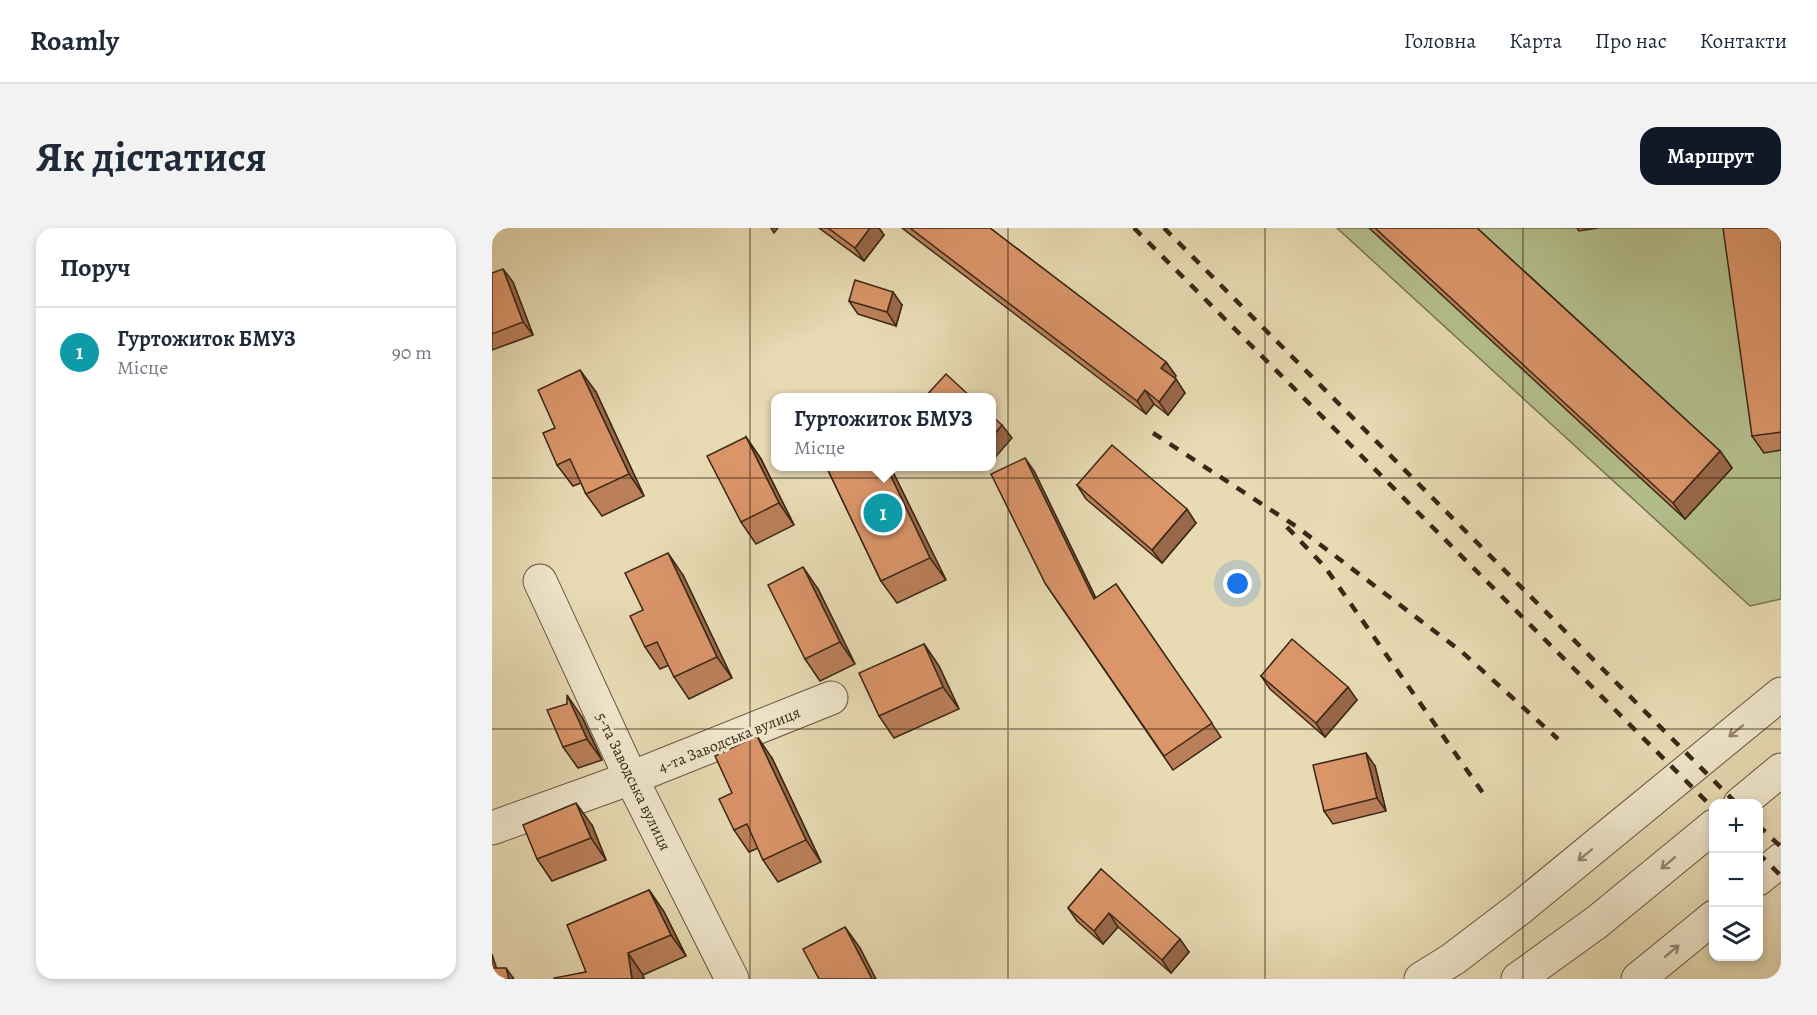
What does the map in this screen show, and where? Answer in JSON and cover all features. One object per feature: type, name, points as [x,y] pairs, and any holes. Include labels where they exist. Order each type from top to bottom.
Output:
[{"type":"street","name":"5-та Заводська вулиця","points":[[540,581],[631,778],[732,979]]},
{"type":"street","points":[[1421,979],[1520,908],[1781,694]]},
{"type":"street","name":"4-та Заводська вулиця","points":[[492,828],[631,778],[831,698]]},
{"type":"street","points":[[1746,799],[1781,770]]},
{"type":"street","points":[[1518,979],[1597,922],[1709,829]]},
{"type":"street","points":[[1763,875],[1781,860]]},
{"type":"street","points":[[1638,979],[1709,920]]},
{"type":"green space","points":[[1337,228],[1781,228],[1781,599],[1750,606]]},
{"type":"building","points":[[828,228],[870,228],[855,248]]},
{"type":"building","points":[[910,228],[990,228],[1166,362],[1161,368],[1176,379],[1159,402],[1145,390],[1137,401]]},
{"type":"building","points":[[1375,228],[1477,228],[1720,451],[1673,503]]},
{"type":"building","points":[[1723,228],[1781,228],[1781,432],[1752,436]]},
{"type":"building","points":[[503,269],[523,322],[492,334],[492,273]]},
{"type":"building","points":[[855,280],[893,292],[887,312],[849,301]]},
{"type":"building","points":[[580,370],[629,474],[586,494],[570,459],[557,465],[543,433],[555,428],[538,390]]},
{"type":"building","points":[[946,374],[967,393],[929,393]]},
{"type":"building","points":[[996,420],[1002,425],[996,432]]},
{"type":"building","points":[[746,437],[779,503],[741,522],[707,456]]},
{"type":"building","points":[[1112,445],[1187,509],[1152,550],[1077,485]]},
{"type":"building","points":[[1025,458],[1094,599],[1116,584],[1212,723],[1164,756],[1045,583],[991,474]]},
{"type":"building","points":[[828,471],[888,471],[930,558],[881,581]]},
{"type":"building","points":[[668,553],[717,657],[674,677],[657,642],[645,647],[630,616],[643,610],[625,573]]},
{"type":"building","points":[[803,567],[840,642],[805,659],[768,585]]},
{"type":"building","points":[[1292,639],[1348,687],[1316,723],[1261,676]]},
{"type":"building","points":[[924,644],[943,687],[879,716],[859,673]]},
{"type":"building","points":[[567,695],[587,739],[563,747],[547,710],[567,704]]},
{"type":"building","points":[[757,736],[806,840],[763,860],[747,824],[734,830],[719,799],[732,793],[715,756]]},
{"type":"building","points":[[1366,753],[1377,798],[1324,811],[1313,765]]},
{"type":"building","points":[[576,803],[591,838],[537,859],[523,825]]},
{"type":"building","points":[[1101,869],[1180,939],[1162,960],[1109,913],[1094,931],[1068,908]]},
{"type":"building","points":[[649,890],[671,935],[628,953],[632,979],[554,979],[586,972],[567,925]]},
{"type":"building","points":[[845,927],[872,979],[819,979],[803,949]]},
{"type":"building","points":[[492,968],[506,968],[509,979],[492,979]]},
{"type":"railway","points":[[1134,228],[1709,804]]},
{"type":"railway","points":[[1164,228],[1732,799]]},
{"type":"railway","points":[[1153,433],[1297,527],[1462,652],[1558,739]]},
{"type":"railway","points":[[1287,527],[1325,567],[1485,796]]},
{"type":"railway","points":[[1763,830],[1781,847]]},
{"type":"railway","points":[[1763,858],[1781,876]]},
{"type":"place","name":"Гуртожиток БМУЗ","points":[[883,513]]}]
